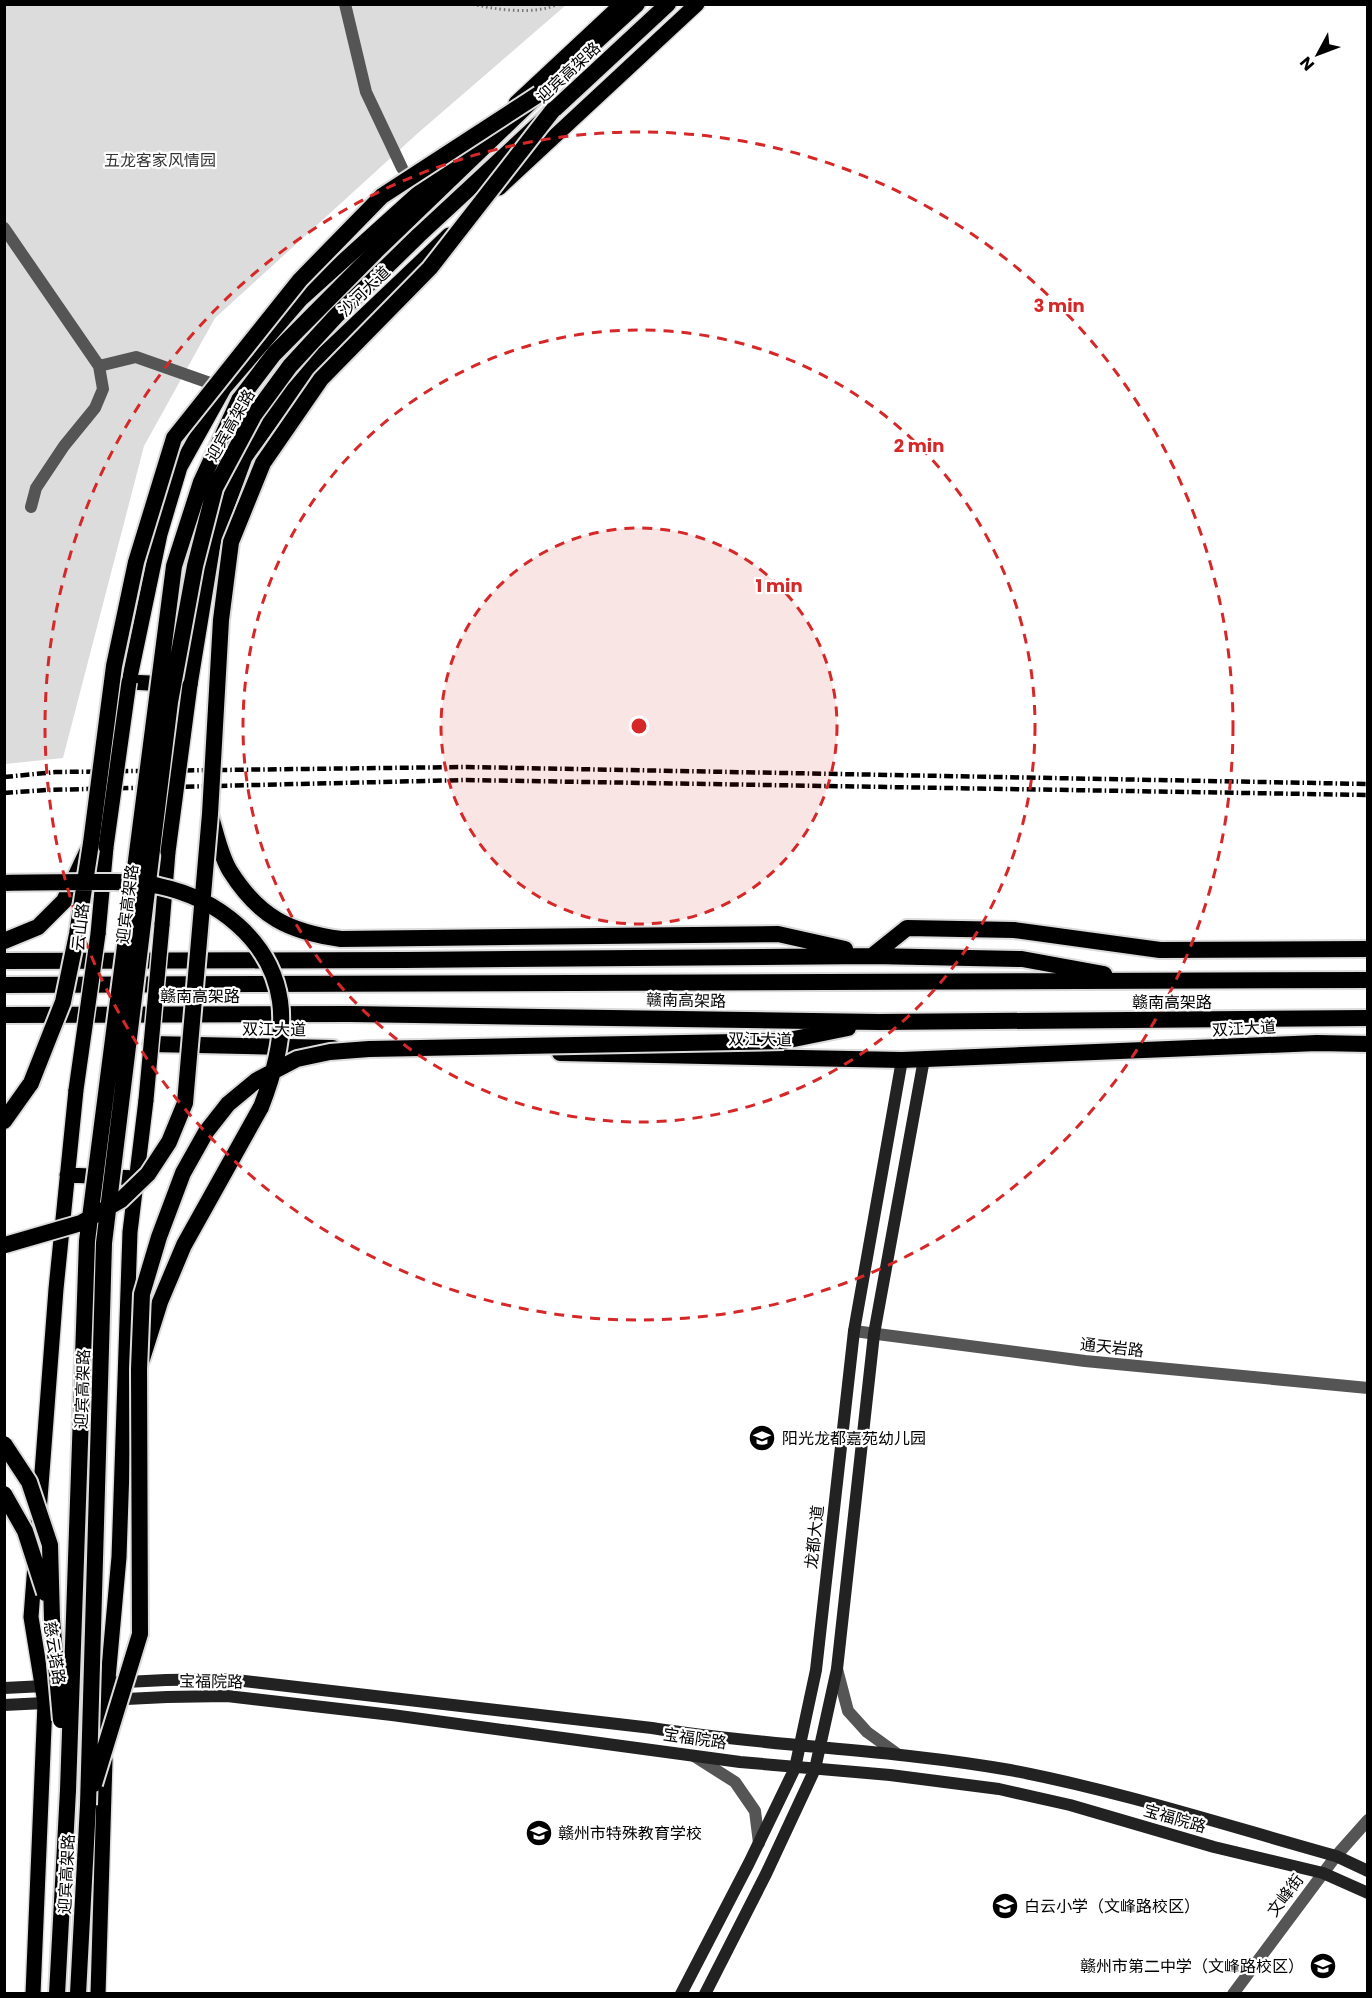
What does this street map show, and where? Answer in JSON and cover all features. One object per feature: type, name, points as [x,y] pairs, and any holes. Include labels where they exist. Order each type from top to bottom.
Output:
[{"type":"highway","name":"迎宾高架路","points":[[57,1994],[68,1790],[87,1241],[174,566],[201,482],[239,400],[274,354],[375,251],[637,4]]},
{"type":"highway","name":"迎宾高架路","points":[[78,1994],[88,1805],[104,1243],[170,702],[195,566],[215,488],[254,415],[305,349],[386,267],[668,4]]},
{"type":"highway","points":[[4,1121],[31,1083],[63,1002],[99,845],[114,666],[136,562],[174,438],[300,280],[382,196],[539,94]]},
{"type":"highway","points":[[5,1245],[81,1223],[121,1200],[148,1174],[169,1142],[185,1103],[210,814],[221,620],[231,542],[263,463],[321,380],[430,268],[553,110]]},
{"type":"highway","points":[[210,814],[230,870],[249,896],[266,914],[291,927],[315,935],[342,939],[778,934],[872,956]]},
{"type":"highway","points":[[4,941],[38,927],[64,901],[99,845]]},
{"type":"highway","points":[[4,883],[121,882],[156,885],[184,892],[216,907],[234,921],[257,946],[271,971],[280,1000],[279,1038],[272,1080],[261,1107],[184,1245],[160,1302],[139,1369]]},
{"type":"highway","points":[[872,956],[908,928],[1014,930],[1160,950],[1368,949]]},
{"type":"highway","points":[[4,961],[872,956],[1022,959],[1147,981]]},
{"type":"highway","name":"赣南高架路","points":[[4,985],[1368,980]]},
{"type":"highway","name":"赣南高架路","points":[[4,1015],[350,1014],[879,1022],[1368,1018]]},
{"type":"highway","points":[[88,1805],[140,1634],[139,1369],[142,1294],[159,1237],[183,1173],[206,1132],[228,1104],[257,1080],[297,1059],[330,1052],[369,1049],[784,1041],[879,1022]]},
{"type":"highway","name":"双江大道","points":[[151,1044],[902,1060],[1317,1043],[1368,1044]]},
{"type":"highway","points":[[4,1444],[29,1482],[50,1545],[52,1619],[68,1790]]},
{"type":"highway","points":[[4,1494],[25,1532],[52,1619]]},
{"type":"main road","points":[[190,685],[129,682],[160,534],[180,467],[224,388],[300,300],[446,169],[622,4]]},
{"type":"main road","name":"沙河大道","points":[[151,1044],[168,852],[190,685],[213,544],[245,457],[295,388],[324,354],[697,4]]},
{"type":"main road","name":"云山路","points":[[67,1175],[76,1090],[98,934],[99,845],[129,682]]},
{"type":"main road","points":[[98,1994],[106,1701],[119,1557],[130,1232],[151,1044]]},
{"type":"main road","points":[[705,1994],[766,1874],[815,1769],[820,1748],[837,1669],[874,1334],[924,1059]]},
{"type":"main road","name":"龙都大道","points":[[681,1994],[795,1768],[816,1670],[854,1331],[902,1060]]},
{"type":"main road","points":[[67,1175],[137,1178]]},
{"type":"main road","name":"慈云塔路","points":[[33,1994],[45,1703],[31,1617],[67,1175]]},
{"type":"main road","name":"宝福院路","points":[[4,1688],[227,1679],[800,1746],[896,1753],[1009,1770],[1082,1786],[1336,1856],[1368,1871]]},
{"type":"main road","name":"宝福院路","points":[[4,1705],[227,1696],[392,1715],[694,1756],[795,1768],[890,1775],[999,1789],[1070,1805],[1214,1847],[1323,1873],[1368,1893]]},
{"type":"street","points":[[345,4],[366,92],[402,168]]},
{"type":"street","points":[[4,228],[99,366],[103,389],[95,408],[64,446],[36,488],[31,507]]},
{"type":"street","points":[[99,366],[136,357],[224,388]]},
{"type":"street","name":"通天岩路","points":[[854,1331],[1085,1361],[1368,1388]]},
{"type":"street","points":[[837,1669],[848,1711],[867,1732],[896,1753]]},
{"type":"street","points":[[694,1756],[735,1782],[755,1811],[759,1843]]},
{"type":"street","name":"文峰街","points":[[1233,1994],[1336,1856],[1368,1820]]},
{"type":"path","points":[[472,4],[498,10],[529,9],[558,4]]},
{"type":"green space","name":"五龙客家风情园","points":[[5,5],[566,5],[418,133],[215,318],[144,446],[63,758],[5,764]]},
{"type":"railway","points":[[4,777],[56,772],[467,767],[1368,784]]},
{"type":"railway","points":[[4,793],[46,790],[466,780],[1368,795]]},
{"type":"place","name":"阳光龙都嘉苑幼儿园","points":[[762,1438]]},
{"type":"place","name":"赣州市特殊教育学校","points":[[539,1833]]},
{"type":"place","name":"白云小学（文峰路校区）","points":[[1005,1906]]},
{"type":"place","name":"赣州市第二中学（文峰路校区）","points":[[1323,1966]]}]
